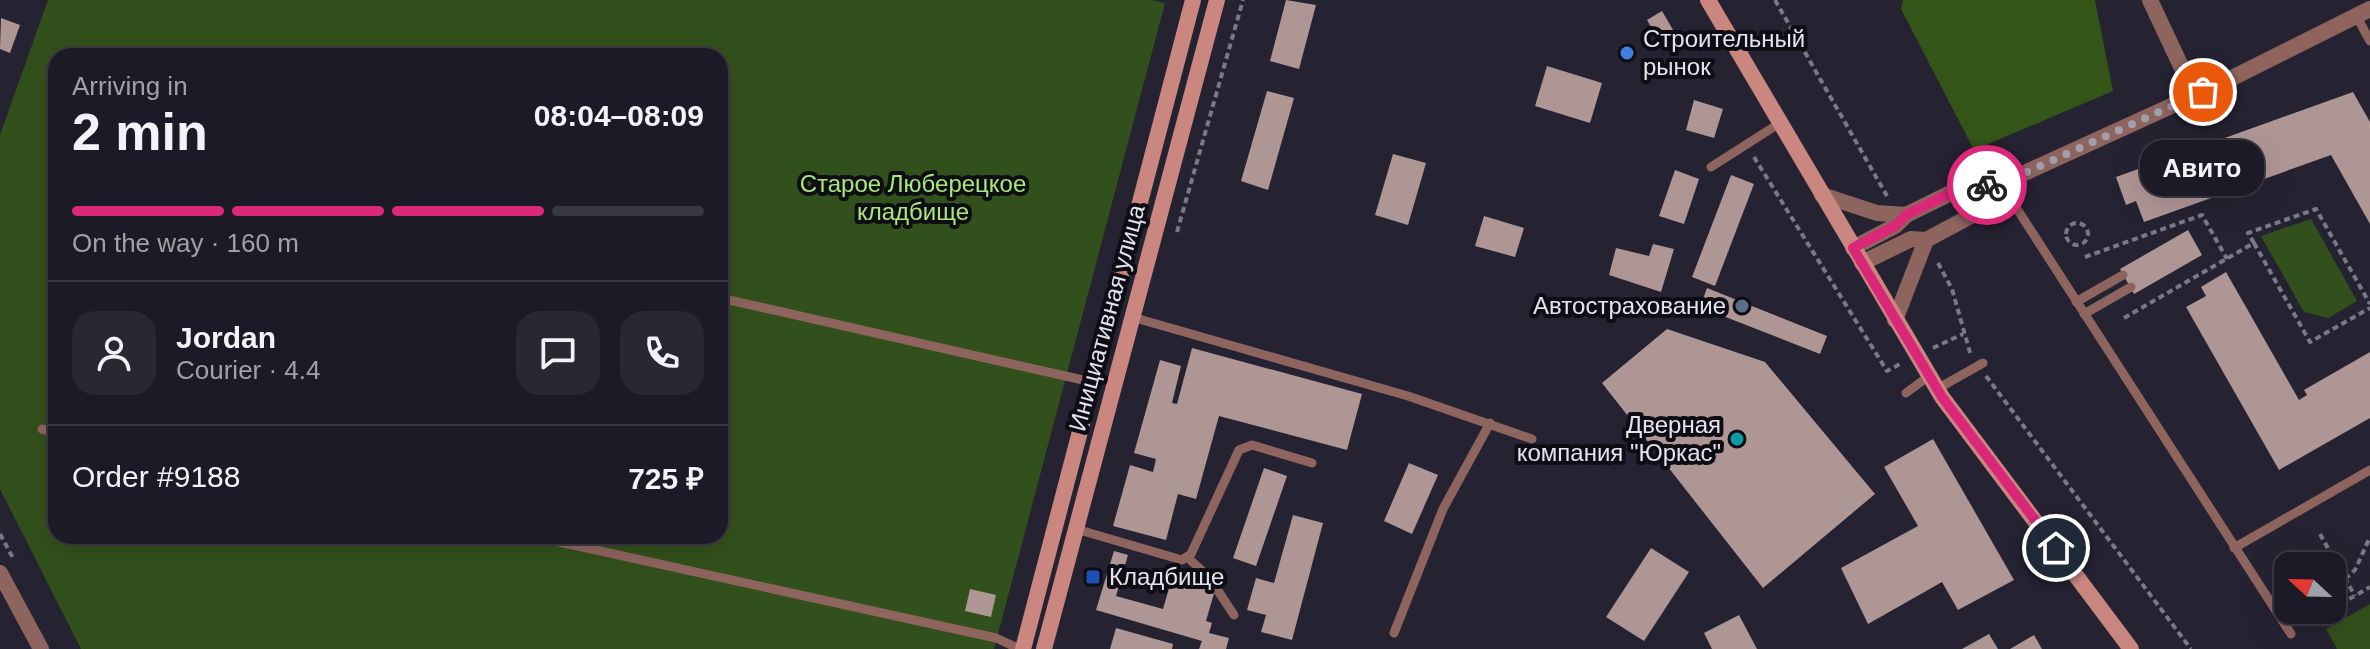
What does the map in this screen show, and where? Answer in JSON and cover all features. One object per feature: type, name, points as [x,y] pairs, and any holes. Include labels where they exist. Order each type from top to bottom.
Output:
[{"type":"main road","name":"Инициативная улица","points":[[1022,649],[1193,0]]},
{"type":"main road","name":"Инициативная улица","points":[[1044,649],[1217,0]]},
{"type":"main road","points":[[1708,0],[1933,382],[2131,649]]},
{"type":"street","points":[[2150,0],[2195,96]]},
{"type":"street","points":[[1822,195],[1877,213],[1900,210],[1969,184],[1999,185],[2195,96],[2363,13]]},
{"type":"street","points":[[1895,320],[1929,247],[1984,209],[1999,185]]},
{"type":"street","points":[[1853,248],[1895,226],[1900,210]]},
{"type":"street","points":[[1862,263],[1911,239],[1929,247]]},
{"type":"street","points":[[0,573],[41,649]]},
{"type":"lane","points":[[2363,13],[2370,41]]},
{"type":"lane","points":[[1711,167],[1780,123]]},
{"type":"lane","points":[[1999,185],[2274,608]]},
{"type":"lane","points":[[2076,302],[2123,275]]},
{"type":"lane","points":[[2084,314],[2131,287]]},
{"type":"lane","points":[[728,300],[1092,382]]},
{"type":"lane","points":[[1132,317],[1490,423],[1532,439]]},
{"type":"lane","points":[[1906,393],[1981,364]]},
{"type":"lane","points":[[1394,633],[1443,509],[1490,423]]},
{"type":"lane","points":[[42,429],[48,430]]},
{"type":"lane","points":[[1076,529],[1182,560],[1187,557],[1239,450],[1252,445],[1312,463]]},
{"type":"lane","points":[[2234,548],[2370,470]]},
{"type":"lane","points":[[568,544],[996,638],[1022,649]]},
{"type":"lane","points":[[1187,557],[1209,577],[1234,615]]},
{"type":"lane","points":[[2284,624],[2291,634]]},
{"type":"path","points":[[1775,0],[1900,210]]},
{"type":"path","points":[[1746,145],[1887,371]]},
{"type":"path","points":[[2316,209],[2370,306],[2310,342],[2254,243],[2248,233],[2316,209]]},
{"type":"path","points":[[2085,257],[2202,215],[2227,259]]},
{"type":"path","points":[[2074,223],[2086,228],[2085,241],[2073,244],[2067,240],[2067,229],[2074,223]]},
{"type":"path","points":[[2124,318],[2254,243]]},
{"type":"path","points":[[1929,247],[1952,289],[1967,351],[1981,364],[2191,649]]},
{"type":"path","points":[[2320,534],[2330,552]]},
{"type":"path","points":[[2346,578],[2360,561],[2370,537]]},
{"type":"path","points":[[2346,581],[2355,596]]},
{"type":"path","points":[[2346,601],[2370,587]]},
{"type":"green space","name":"Старое Люберецкое кладбище","points":[[48,0],[1150,0],[1165,3],[994,649],[81,649],[0,489],[0,135]]},
{"type":"green space","points":[[1903,0],[2095,0],[2113,91],[1974,150],[1901,9]]},
{"type":"green space","points":[[2311,219],[2357,301],[2328,318],[2304,312],[2261,236]]},
{"type":"green space","points":[[2370,604],[2370,649],[2337,649],[2326,629],[2335,624],[2346,624],[2346,618]]},
{"type":"building","points":[[1286,0],[1316,5],[1299,69],[1270,61]]},
{"type":"building","points":[[1662,11],[1676,35],[1661,44],[1647,20]]},
{"type":"building","points":[[1,18],[20,25],[10,53],[0,49]]},
{"type":"building","points":[[1547,66],[1602,83],[1590,123],[1535,106]]},
{"type":"building","points":[[1267,91],[1294,98],[1268,190],[1241,181]]},
{"type":"building","points":[[2353,92],[2370,122],[2370,224],[2331,155],[2144,222],[2136,201],[2126,205],[2116,177]]},
{"type":"building","points":[[1694,100],[1723,109],[1714,138],[1686,130]]},
{"type":"building","points":[[1393,154],[1426,163],[1408,225],[1375,215]]},
{"type":"building","points":[[1675,170],[1699,179],[1684,224],[1659,216]]},
{"type":"building","points":[[1731,175],[1754,184],[1715,286],[1692,277]]},
{"type":"building","points":[[1484,216],[1524,228],[1515,257],[1475,246]]},
{"type":"building","points":[[2188,230],[2202,255],[2134,294],[2120,269]]},
{"type":"building","points":[[1653,244],[1674,249],[1661,292],[1609,275],[1616,248],[1649,256]]},
{"type":"building","points":[[2226,272],[2299,400],[2307,395],[2304,390],[2370,352],[2370,418],[2279,470],[2186,307],[2206,296],[2201,287]]},
{"type":"building","points":[[1707,288],[1827,336],[1820,354],[1700,307]]},
{"type":"building","name":"Дверная компания \"Юркас\"","points":[[1667,329],[1765,362],[1875,494],[1763,588],[1602,383]]},
{"type":"building","points":[[1192,348],[1362,394],[1347,450],[1219,416],[1196,499],[1178,494],[1166,540],[1113,526],[1130,465],[1153,472],[1156,459],[1134,453],[1160,360],[1181,366],[1172,403],[1177,404]]},
{"type":"building","points":[[1933,439],[2014,580],[1958,610],[1942,582],[1868,624],[1841,568],[1918,526],[1884,467]]},
{"type":"building","points":[[1409,463],[1438,475],[1412,534],[1384,521]]},
{"type":"building","points":[[1264,468],[1287,476],[1256,566],[1233,558]]},
{"type":"building","points":[[1293,515],[1323,523],[1292,640],[1261,632],[1266,615],[1247,610],[1256,578],[1274,583]]},
{"type":"building","points":[[1651,548],[1689,572],[1644,641],[1606,617]]},
{"type":"building","points":[[1114,551],[1128,555],[1116,596],[1163,609],[1172,578],[1215,590],[1206,621],[1212,623],[1209,633],[1229,638],[1226,649],[1199,649],[1202,641],[1096,610]]},
{"type":"building","points":[[970,589],[996,595],[991,617],[965,611]]},
{"type":"building","points":[[1739,615],[1757,649],[1712,649],[1704,633]]},
{"type":"building","points":[[1116,628],[1173,644],[1172,649],[1110,649]]},
{"type":"building","points":[[1989,634],[1998,649],[1962,649]]},
{"type":"building","points":[[2034,635],[2042,649],[2010,649]]},
{"type":"way so far","points":[[1987,185],[1996,186],[2203,92]]},
{"type":"place","name":"Строительный рынок","points":[[1627,53]]},
{"type":"place","name":"Авито","points":[[2203,92]]},
{"type":"place","name":"Автострахование","points":[[1742,306]]},
{"type":"place","name":"Дверная компания \"Юркас\"","points":[[1737,439]]},
{"type":"place","name":"Кладбище","points":[[1093,577]]},
{"type":"route","points":[[1987,185],[1969,184],[1906,215],[1895,226],[1853,248],[1942,397],[2056,548]]}]
